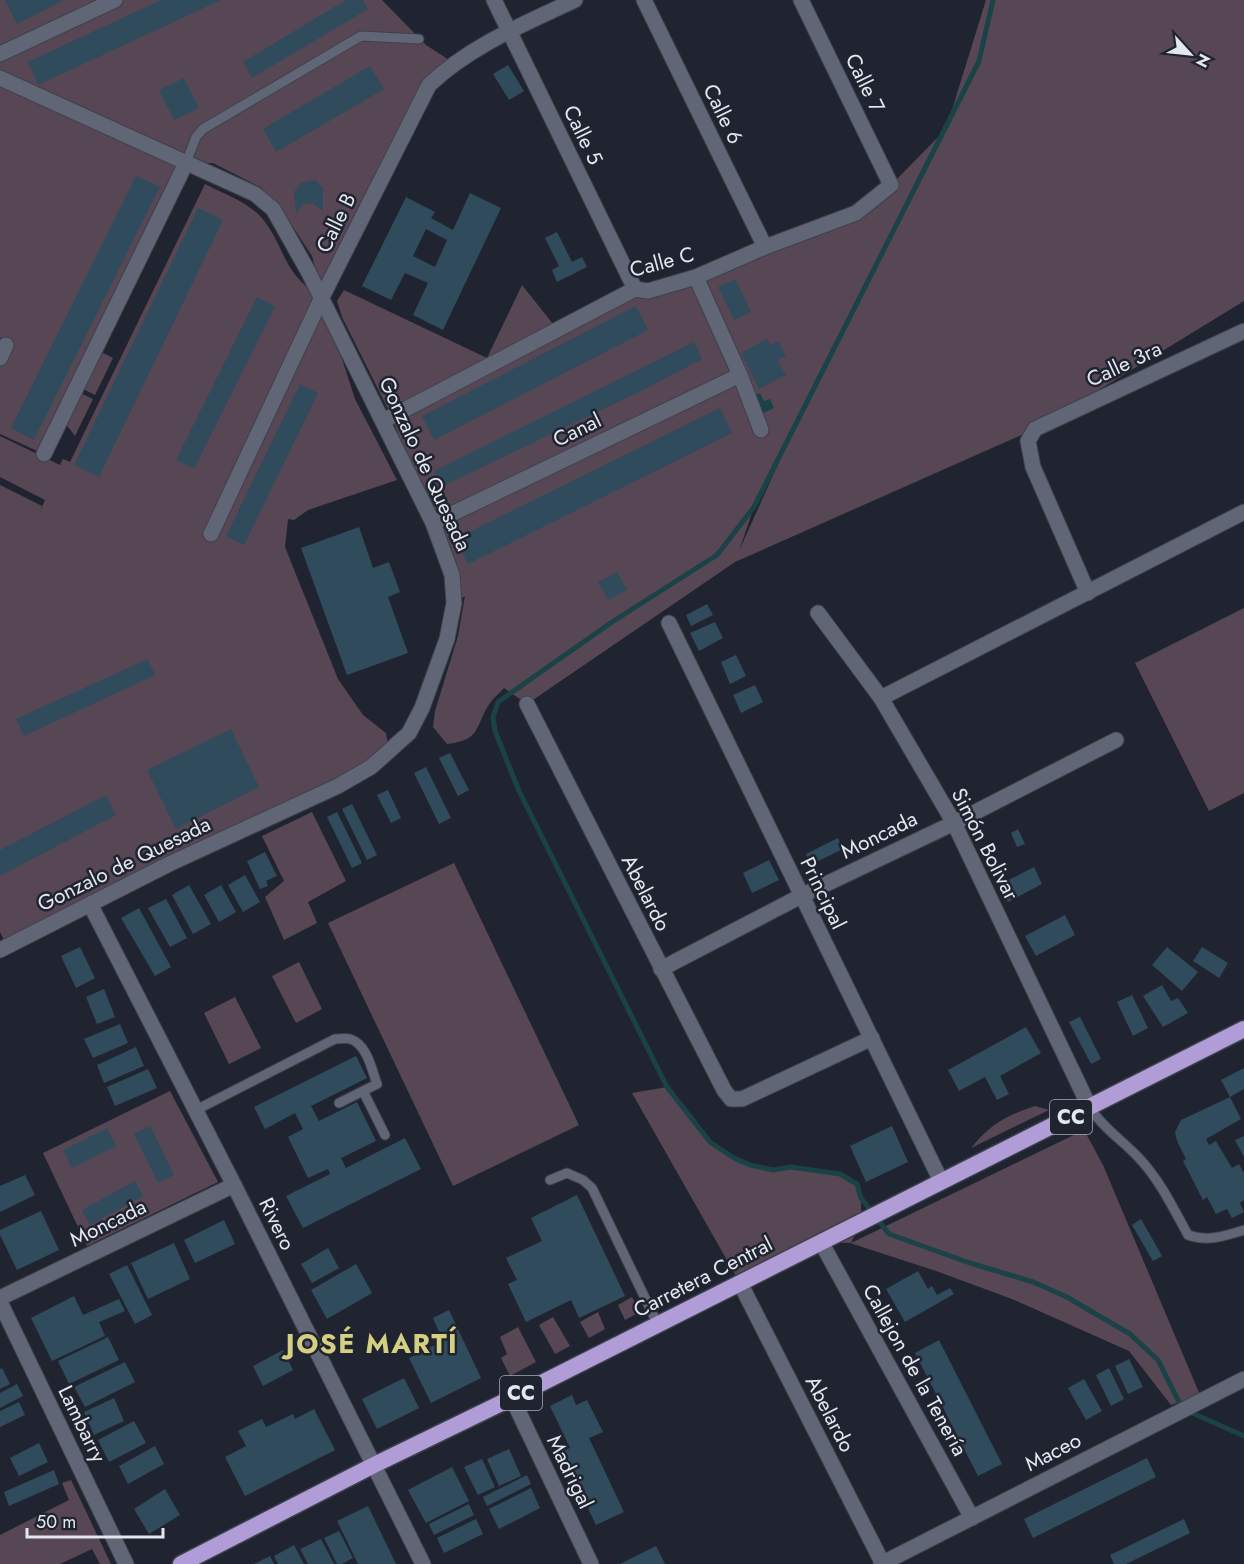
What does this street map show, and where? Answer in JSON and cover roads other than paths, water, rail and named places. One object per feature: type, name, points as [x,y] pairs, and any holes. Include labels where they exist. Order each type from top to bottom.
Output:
[{"type":"highway","name":"Carretera Central","points":[[181,1564],[1244,1029]]},
{"type":"street","points":[[0,53],[115,0]]},
{"type":"street","name":"Calle 5","points":[[494,0],[635,289]]},
{"type":"street","name":"Calle B","points":[[211,534],[322,297],[429,85],[448,67],[509,31],[574,0]]},
{"type":"street","name":"Calle 6","points":[[644,0],[765,247]]},
{"type":"street","name":"Calle 7","points":[[801,0],[891,185]]},
{"type":"street","name":"Gonzalo de Quesada","points":[[0,78],[255,194],[273,209],[322,297],[434,523],[452,574],[454,603],[447,639],[422,708],[409,733],[371,767],[338,786],[169,864],[90,904],[2,943]]},
{"type":"street","points":[[44,454],[186,163]]},
{"type":"street","name":"Calle C","points":[[382,421],[635,289],[648,291],[696,277],[765,247],[856,213],[891,185]]},
{"type":"street","points":[[696,277],[740,375],[761,430]]},
{"type":"street","name":"Calle 3ra","points":[[1088,593],[1033,467],[1028,441],[1035,429],[1244,331]]},
{"type":"street","name":"Canal","points":[[434,523],[740,375]]},
{"type":"street","points":[[880,698],[1244,512]]},
{"type":"street","name":"Simón Bolivar","points":[[818,613],[880,698],[954,823],[1090,1107]]},
{"type":"street","name":"Principal","points":[[669,623],[941,1181]]},
{"type":"street","name":"Abelardo","points":[[526,704],[661,969],[724,1090],[731,1099],[742,1099],[872,1038]]},
{"type":"street","name":"Moncada","points":[[661,969],[801,896],[954,823],[1116,740]]},
{"type":"street","name":"Rivero","points":[[90,904],[234,1185],[423,1564]]},
{"type":"street","name":"Moncada","points":[[0,1300],[234,1185]]},
{"type":"street","name":"Callejon de la Tenería","points":[[821,1242],[972,1518]]},
{"type":"street","name":"Abelardo","points":[[740,1283],[882,1564]]},
{"type":"street","name":"Lambarry","points":[[0,1300],[126,1564]]},
{"type":"street","name":"Maceo","points":[[882,1564],[1244,1379]]},
{"type":"street","name":"Madrigal","points":[[512,1398],[591,1564]]},
{"type":"lane","points":[[186,163],[196,137],[203,129],[361,36],[419,39]]},
{"type":"lane","points":[[196,1110],[335,1039],[350,1039],[368,1058],[377,1084],[339,1103]]},
{"type":"lane","points":[[363,1091],[386,1135]]},
{"type":"lane","points":[[1090,1107],[1099,1122],[1138,1157],[1161,1186],[1188,1235],[1200,1240],[1222,1237],[1244,1230]]},
{"type":"lane","points":[[550,1180],[567,1173],[583,1180],[592,1188],[658,1325]]},
{"type":"waterway","points":[[993,0],[979,61],[754,507],[717,555],[612,622],[498,702],[493,717],[495,731],[519,791],[667,1087],[710,1142],[734,1158],[750,1165],[773,1170],[791,1167],[840,1174],[857,1184],[861,1198],[889,1234],[970,1263],[1033,1282],[1065,1296],[1130,1334],[1158,1360],[1179,1402],[1190,1412],[1244,1436]]},
{"type":"district","name":"JOSÉ MARTÍ","points":[[372,1343]]}]
